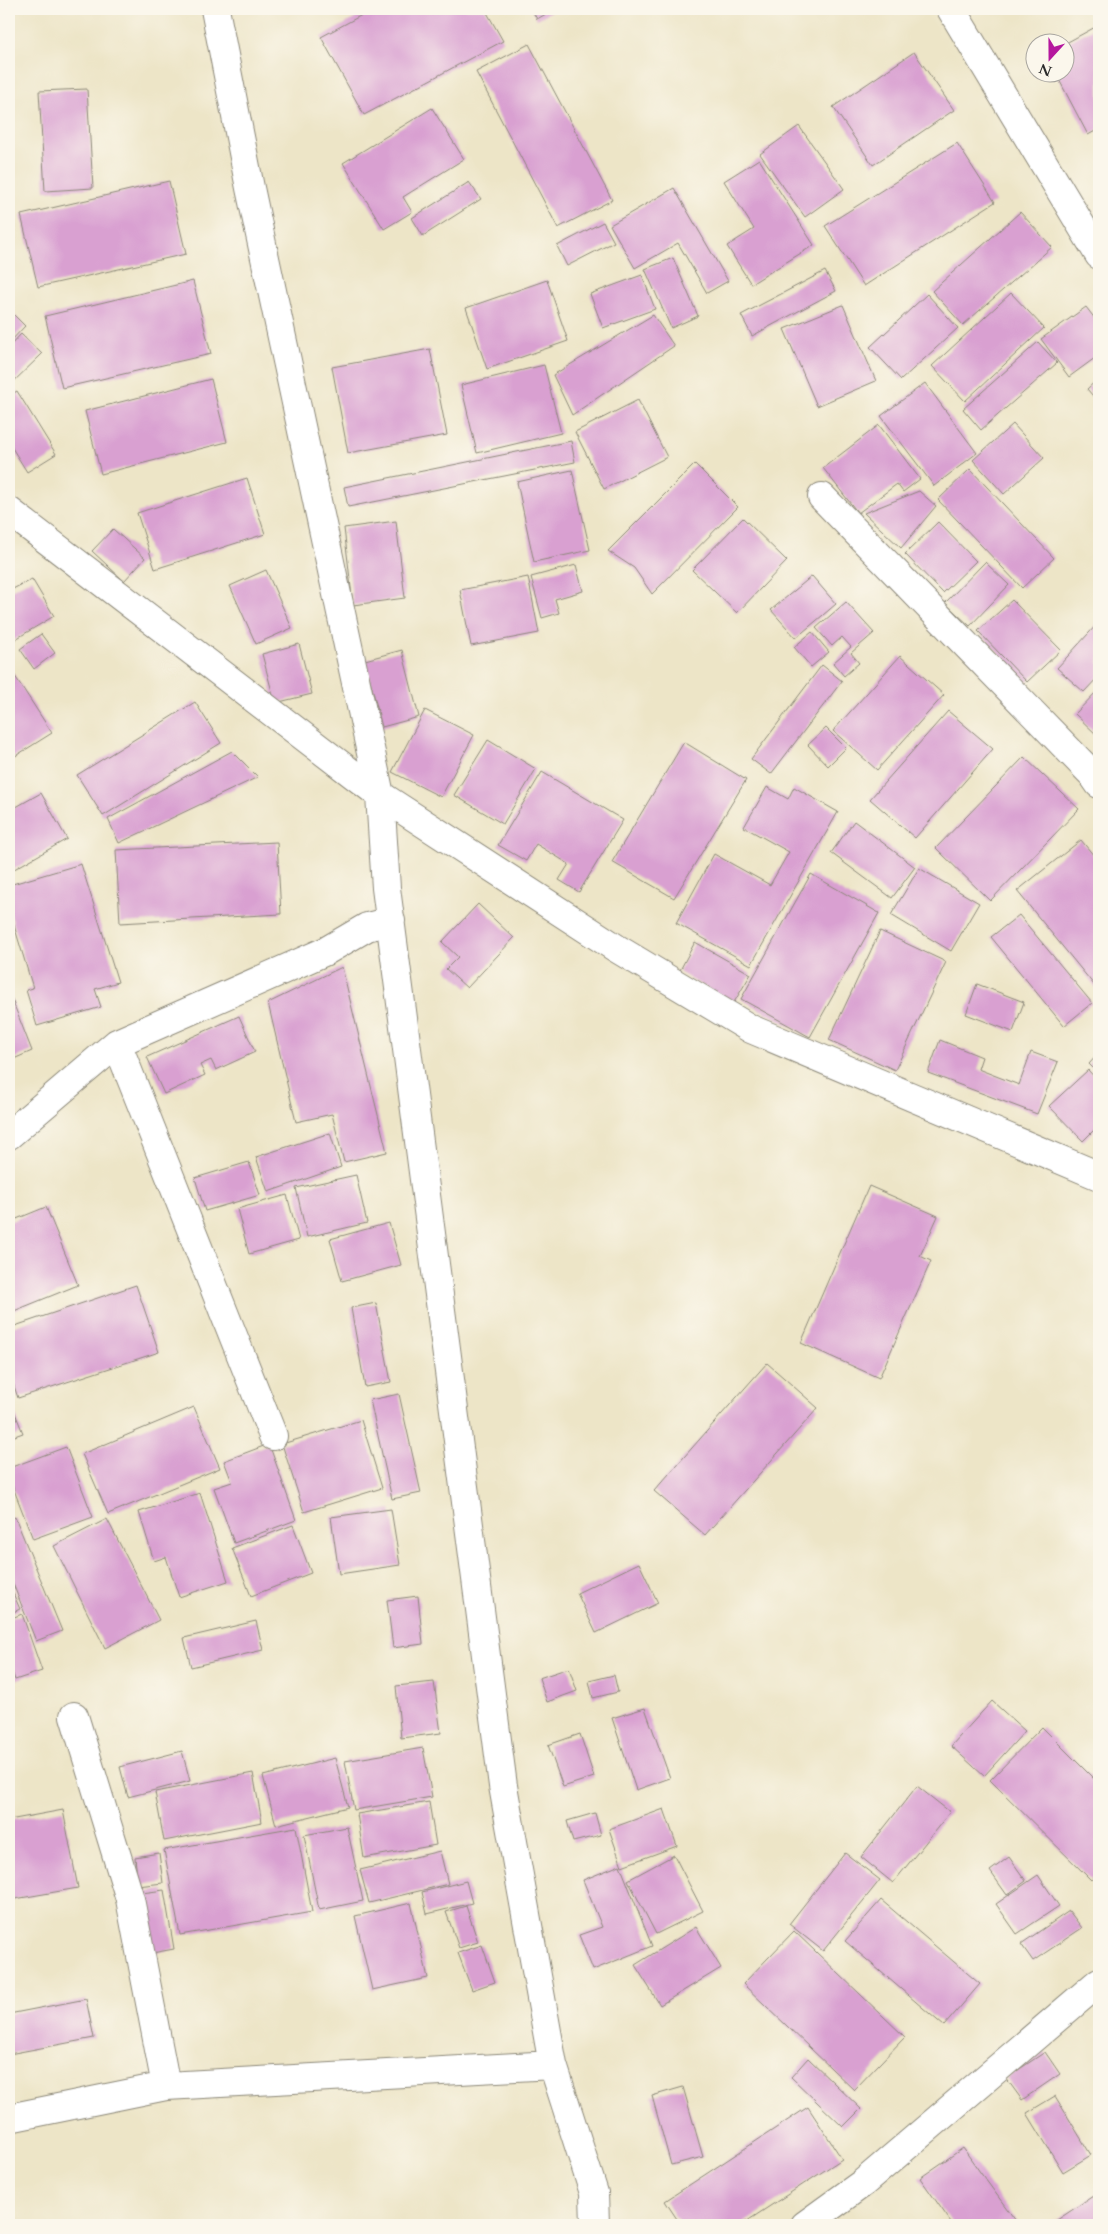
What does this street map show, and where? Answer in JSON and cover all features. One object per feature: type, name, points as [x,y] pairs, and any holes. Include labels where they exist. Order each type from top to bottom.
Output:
[{"type":"street","points":[[214,9],[250,188],[380,796],[386,888],[503,1786],[554,2065],[594,2193],[595,2225]]},
{"type":"street","points":[[951,9],[1099,255]]},
{"type":"street","points":[[822,498],[1085,767],[1099,784]]},
{"type":"street","points":[[9,511],[380,796],[616,948],[751,1030],[1099,1176]]},
{"type":"street","points":[[9,1135],[117,1043],[326,951],[367,927],[391,921]]},
{"type":"street","points":[[117,1043],[273,1436]]},
{"type":"street","points":[[74,1716],[130,1900],[166,2086]]},
{"type":"street","points":[[805,2225],[863,2183],[1099,1982]]},
{"type":"street","points":[[9,2118],[166,2086],[554,2065]]},
{"type":"building","points":[[373,9],[485,9],[503,41],[364,115],[321,37]]},
{"type":"building","points":[[531,9],[555,9],[537,19]]},
{"type":"building","points":[[1099,25],[1099,129],[1088,135],[1060,82],[1076,82],[1076,38]]},
{"type":"building","points":[[529,44],[612,200],[558,228],[476,72]]},
{"type":"building","points":[[914,52],[954,110],[873,165],[833,107]]},
{"type":"building","points":[[87,89],[93,188],[45,191],[39,91]]},
{"type":"building","points":[[432,108],[464,159],[403,197],[412,212],[384,229],[343,163]]},
{"type":"building","points":[[799,126],[844,189],[805,217],[760,154]]},
{"type":"building","points":[[957,143],[995,202],[864,286],[825,226]]},
{"type":"building","points":[[759,159],[814,245],[751,284],[727,246],[754,229],[724,181]]},
{"type":"building","points":[[169,181],[186,254],[38,287],[21,215]]},
{"type":"building","points":[[469,182],[481,199],[423,236],[412,218]]},
{"type":"building","points":[[674,188],[728,281],[707,293],[678,243],[635,268],[610,225]]},
{"type":"building","points":[[1020,212],[1052,247],[963,325],[932,291]]},
{"type":"building","points":[[603,222],[614,242],[567,266],[557,246]]},
{"type":"building","points":[[673,258],[698,316],[671,328],[645,269]]},
{"type":"building","points":[[825,271],[836,291],[752,336],[741,315]]},
{"type":"building","points":[[642,275],[655,309],[603,328],[590,294]]},
{"type":"building","points":[[547,280],[568,341],[487,369],[466,308]]},
{"type":"building","points":[[193,281],[211,354],[62,388],[45,316]]},
{"type":"building","points":[[1011,293],[1044,328],[965,401],[932,366]]},
{"type":"building","points":[[927,294],[958,328],[901,380],[870,347]]},
{"type":"building","points":[[843,305],[876,381],[817,406],[784,329]]},
{"type":"building","points":[[1086,307],[1099,324],[1099,355],[1069,377],[1041,339]]},
{"type":"building","points":[[9,310],[25,326],[9,343]]},
{"type":"building","points":[[653,315],[674,346],[572,415],[553,375]]},
{"type":"building","points":[[21,334],[42,354],[9,386],[9,347]]},
{"type":"building","points":[[1038,342],[1057,363],[981,430],[963,409]]},
{"type":"building","points":[[430,349],[447,435],[348,453],[332,367]]},
{"type":"building","points":[[544,365],[561,433],[477,453],[461,385]]},
{"type":"building","points":[[1099,378],[1099,403],[1087,389]]},
{"type":"building","points":[[211,379],[227,442],[101,474],[85,411]]},
{"type":"building","points":[[925,383],[977,453],[934,486],[881,416]]},
{"type":"building","points":[[17,391],[56,454],[27,472],[9,443],[9,396]]},
{"type":"building","points":[[638,400],[667,457],[604,489],[575,432]]},
{"type":"building","points":[[1013,424],[1044,458],[1004,494],[973,460]]},
{"type":"building","points":[[879,425],[920,479],[903,492],[897,484],[858,513],[823,468]]},
{"type":"building","points":[[571,441],[575,462],[348,507],[344,487]]},
{"type":"building","points":[[695,464],[738,507],[652,594],[634,568],[608,551]]},
{"type":"building","points":[[970,469],[1054,558],[1022,588],[938,500]]},
{"type":"building","points":[[572,470],[590,550],[534,562],[517,482]]},
{"type":"building","points":[[247,478],[265,534],[155,569],[137,513]]},
{"type":"building","points":[[919,491],[936,506],[901,548],[864,513]]},
{"type":"building","points":[[743,518],[787,561],[737,613],[692,570]]},
{"type":"building","points":[[396,521],[405,598],[353,605],[344,528]]},
{"type":"building","points":[[938,522],[976,561],[943,593],[905,554]]},
{"type":"building","points":[[113,529],[145,558],[124,581],[92,551]]},
{"type":"building","points":[[985,562],[1009,585],[970,626],[945,603]]},
{"type":"building","points":[[576,565],[583,591],[555,599],[559,613],[542,618],[531,577]]},
{"type":"building","points":[[266,570],[292,628],[256,644],[230,586]]},
{"type":"building","points":[[812,576],[836,604],[796,638],[771,610]]},
{"type":"building","points":[[528,577],[539,633],[471,646],[460,590]]},
{"type":"building","points":[[32,579],[54,616],[9,643],[9,591]]},
{"type":"building","points":[[1012,600],[1061,650],[1027,682],[978,631]]},
{"type":"building","points":[[846,602],[874,633],[851,653],[859,663],[844,676],[833,663],[851,647],[842,637],[832,646],[816,628]]},
{"type":"building","points":[[1099,622],[1099,676],[1084,692],[1057,668]]},
{"type":"building","points":[[812,632],[829,652],[811,667],[794,647]]},
{"type":"building","points":[[41,634],[55,653],[34,669],[20,649]]},
{"type":"building","points":[[299,644],[312,694],[275,703],[262,654]]},
{"type":"building","points":[[402,650],[419,717],[382,727],[365,660]]},
{"type":"building","points":[[900,656],[944,695],[877,770],[833,731]]},
{"type":"building","points":[[822,665],[842,681],[771,774],[751,759]]},
{"type":"building","points":[[9,667],[52,733],[9,760]]},
{"type":"building","points":[[1099,689],[1099,737],[1075,714]]},
{"type":"building","points":[[195,702],[221,743],[103,816],[77,775]]},
{"type":"building","points":[[425,710],[474,735],[441,797],[392,772]]},
{"type":"building","points":[[948,711],[993,749],[915,838],[870,799]]},
{"type":"building","points":[[826,728],[846,748],[828,766],[808,745]]},
{"type":"building","points":[[488,740],[536,769],[503,824],[454,795]]},
{"type":"building","points":[[684,742],[746,780],[674,898],[612,862]]},
{"type":"building","points":[[232,751],[258,777],[119,843],[108,819]]},
{"type":"building","points":[[1024,757],[1079,809],[990,901],[936,848]]},
{"type":"building","points":[[542,772],[623,820],[579,892],[559,880],[569,864],[536,844],[526,861],[498,845]]},
{"type":"building","points":[[767,787],[788,799],[794,787],[838,812],[751,965],[676,923],[714,854],[770,885],[789,852],[744,827]]},
{"type":"building","points":[[41,793],[67,839],[9,872],[9,811]]},
{"type":"building","points":[[854,821],[915,867],[892,898],[831,853]]},
{"type":"building","points":[[1081,840],[1099,862],[1099,991],[1017,891]]},
{"type":"building","points":[[277,842],[281,914],[120,923],[116,850]]},
{"type":"building","points":[[81,864],[118,982],[95,989],[101,1007],[37,1026],[26,990],[33,988],[9,909],[9,885]]},
{"type":"building","points":[[919,868],[979,903],[951,951],[891,915]]},
{"type":"building","points":[[811,874],[879,913],[810,1037],[741,999]]},
{"type":"building","points":[[478,904],[514,938],[467,988],[446,969],[458,957],[442,942]]},
{"type":"building","points":[[1019,915],[1092,1003],[1064,1026],[991,937]]},
{"type":"building","points":[[880,931],[946,962],[895,1070],[829,1040]]},
{"type":"building","points":[[695,942],[751,974],[733,1004],[679,972]]},
{"type":"building","points":[[342,967],[387,1152],[344,1162],[332,1114],[296,1122],[268,1003]]},
{"type":"building","points":[[977,984],[1024,1002],[1013,1032],[966,1014]]},
{"type":"building","points":[[9,992],[32,1051],[9,1061]]},
{"type":"building","points":[[239,1016],[255,1052],[216,1070],[211,1060],[200,1065],[205,1075],[164,1094],[147,1057]]},
{"type":"building","points":[[940,1040],[982,1057],[978,1069],[1019,1085],[1031,1052],[1058,1062],[1037,1114],[928,1073]]},
{"type":"building","points":[[1099,1053],[1099,1074],[1089,1064]]},
{"type":"building","points":[[1088,1070],[1099,1082],[1099,1125],[1083,1141],[1049,1106]]},
{"type":"building","points":[[330,1133],[341,1167],[268,1192],[256,1157]]},
{"type":"building","points":[[249,1162],[260,1195],[205,1211],[195,1178]]},
{"type":"building","points":[[356,1175],[367,1223],[307,1237],[296,1188]]},
{"type":"building","points":[[869,1186],[938,1216],[920,1256],[931,1261],[879,1378],[801,1343]]},
{"type":"building","points":[[287,1195],[299,1240],[249,1254],[237,1209]]},
{"type":"building","points":[[46,1207],[78,1285],[9,1313],[9,1222]]},
{"type":"building","points":[[389,1223],[401,1265],[342,1281],[330,1239]]},
{"type":"building","points":[[136,1285],[159,1352],[18,1398],[9,1371],[9,1328]]},
{"type":"building","points":[[376,1303],[391,1382],[365,1387],[351,1308]]},
{"type":"building","points":[[767,1363],[818,1408],[705,1535],[654,1491]]},
{"type":"building","points":[[399,1394],[421,1493],[392,1499],[370,1400]]},
{"type":"building","points":[[9,1398],[23,1433],[9,1438]]},
{"type":"building","points":[[194,1407],[220,1468],[108,1514],[82,1454]]},
{"type":"building","points":[[361,1420],[382,1488],[304,1512],[282,1444]]},
{"type":"building","points":[[269,1444],[296,1520],[234,1543],[214,1488],[232,1482],[224,1461]]},
{"type":"building","points":[[66,1447],[93,1517],[33,1539],[9,1477],[9,1468]]},
{"type":"building","points":[[200,1493],[228,1581],[179,1597],[166,1557],[154,1561],[139,1512]]},
{"type":"building","points":[[391,1509],[400,1565],[339,1574],[331,1517]]},
{"type":"building","points":[[15,1517],[62,1631],[36,1641],[9,1574],[9,1520]]},
{"type":"building","points":[[107,1519],[159,1620],[105,1648],[54,1546]]},
{"type":"building","points":[[293,1525],[311,1573],[251,1596],[232,1548]]},
{"type":"building","points":[[639,1563],[658,1603],[596,1633],[577,1593]]},
{"type":"building","points":[[9,1584],[20,1609],[9,1614]]},
{"type":"building","points":[[418,1596],[423,1644],[393,1648],[387,1600]]},
{"type":"building","points":[[22,1614],[42,1671],[15,1680],[9,1663],[9,1619]]},
{"type":"building","points":[[256,1621],[263,1650],[191,1667],[184,1638]]},
{"type":"building","points":[[569,1668],[577,1691],[547,1702],[539,1678]]},
{"type":"building","points":[[614,1675],[618,1692],[593,1698],[589,1681]]},
{"type":"building","points":[[434,1682],[441,1733],[401,1738],[396,1686]]},
{"type":"building","points":[[992,1701],[1025,1731],[984,1776],[951,1746]]},
{"type":"building","points":[[645,1708],[670,1778],[636,1790],[612,1718]]},
{"type":"building","points":[[1042,1727],[1099,1784],[1099,1872],[1091,1880],[990,1780]]},
{"type":"building","points":[[580,1734],[594,1777],[563,1787],[548,1745]]},
{"type":"building","points":[[423,1748],[432,1797],[354,1810],[345,1761]]},
{"type":"building","points":[[182,1751],[190,1781],[128,1797],[120,1767]]},
{"type":"building","points":[[335,1758],[348,1807],[276,1825],[263,1776]]},
{"type":"building","points":[[253,1773],[262,1822],[164,1841],[155,1792]]},
{"type":"building","points":[[917,1786],[950,1812],[893,1883],[861,1857]]},
{"type":"building","points":[[429,1802],[436,1845],[364,1858],[357,1814]]},
{"type":"building","points":[[664,1809],[677,1846],[622,1866],[609,1829]]},
{"type":"building","points":[[63,1810],[78,1888],[9,1900],[9,1820]]},
{"type":"building","points":[[595,1813],[601,1835],[573,1842],[567,1821]]},
{"type":"building","points":[[296,1827],[312,1912],[180,1935],[164,1850]]},
{"type":"building","points":[[347,1827],[363,1901],[319,1910],[304,1835]]},
{"type":"building","points":[[440,1851],[448,1884],[369,1903],[360,1870]]},
{"type":"building","points":[[159,1853],[163,1883],[138,1886],[135,1857]]},
{"type":"building","points":[[845,1853],[880,1880],[823,1951],[789,1924]]},
{"type":"building","points":[[674,1855],[703,1911],[656,1934],[628,1880]]},
{"type":"building","points":[[1009,1857],[1026,1881],[1007,1895],[990,1871]]},
{"type":"building","points":[[620,1865],[652,1946],[593,1970],[579,1935],[602,1927],[583,1880]]},
{"type":"building","points":[[1038,1875],[1059,1906],[1017,1934],[996,1904]]},
{"type":"building","points":[[466,1881],[472,1903],[427,1914],[422,1892]]},
{"type":"building","points":[[164,1890],[174,1949],[152,1953],[142,1893]]},
{"type":"building","points":[[881,1900],[980,1984],[944,2026],[845,1941]]},
{"type":"building","points":[[411,1903],[428,1978],[372,1990],[355,1916]]},
{"type":"building","points":[[466,1906],[478,1942],[459,1948],[446,1912]]},
{"type":"building","points":[[1069,1911],[1082,1928],[1033,1961],[1021,1944]]},
{"type":"building","points":[[696,1927],[721,1968],[660,2005],[635,1965]]},
{"type":"building","points":[[794,1931],[905,2037],[854,2090],[743,1984]]},
{"type":"building","points":[[482,1945],[495,1982],[472,1990],[458,1953]]},
{"type":"building","points":[[86,1999],[94,2038],[9,2054],[9,2014]]},
{"type":"building","points":[[1045,2052],[1060,2074],[1022,2100],[1006,2078]]},
{"type":"building","points":[[808,2058],[861,2109],[843,2127],[791,2077]]},
{"type":"building","points":[[683,2087],[703,2157],[671,2165],[652,2096]]},
{"type":"building","points":[[1055,2096],[1091,2155],[1063,2172],[1027,2113]]},
{"type":"building","points":[[808,2107],[842,2159],[741,2225],[681,2225],[665,2201]]},
{"type":"building","points":[[963,2148],[1019,2225],[953,2225],[920,2178]]},
{"type":"building","points":[[1099,2192],[1099,2225],[1056,2225],[1054,2222]]}]
